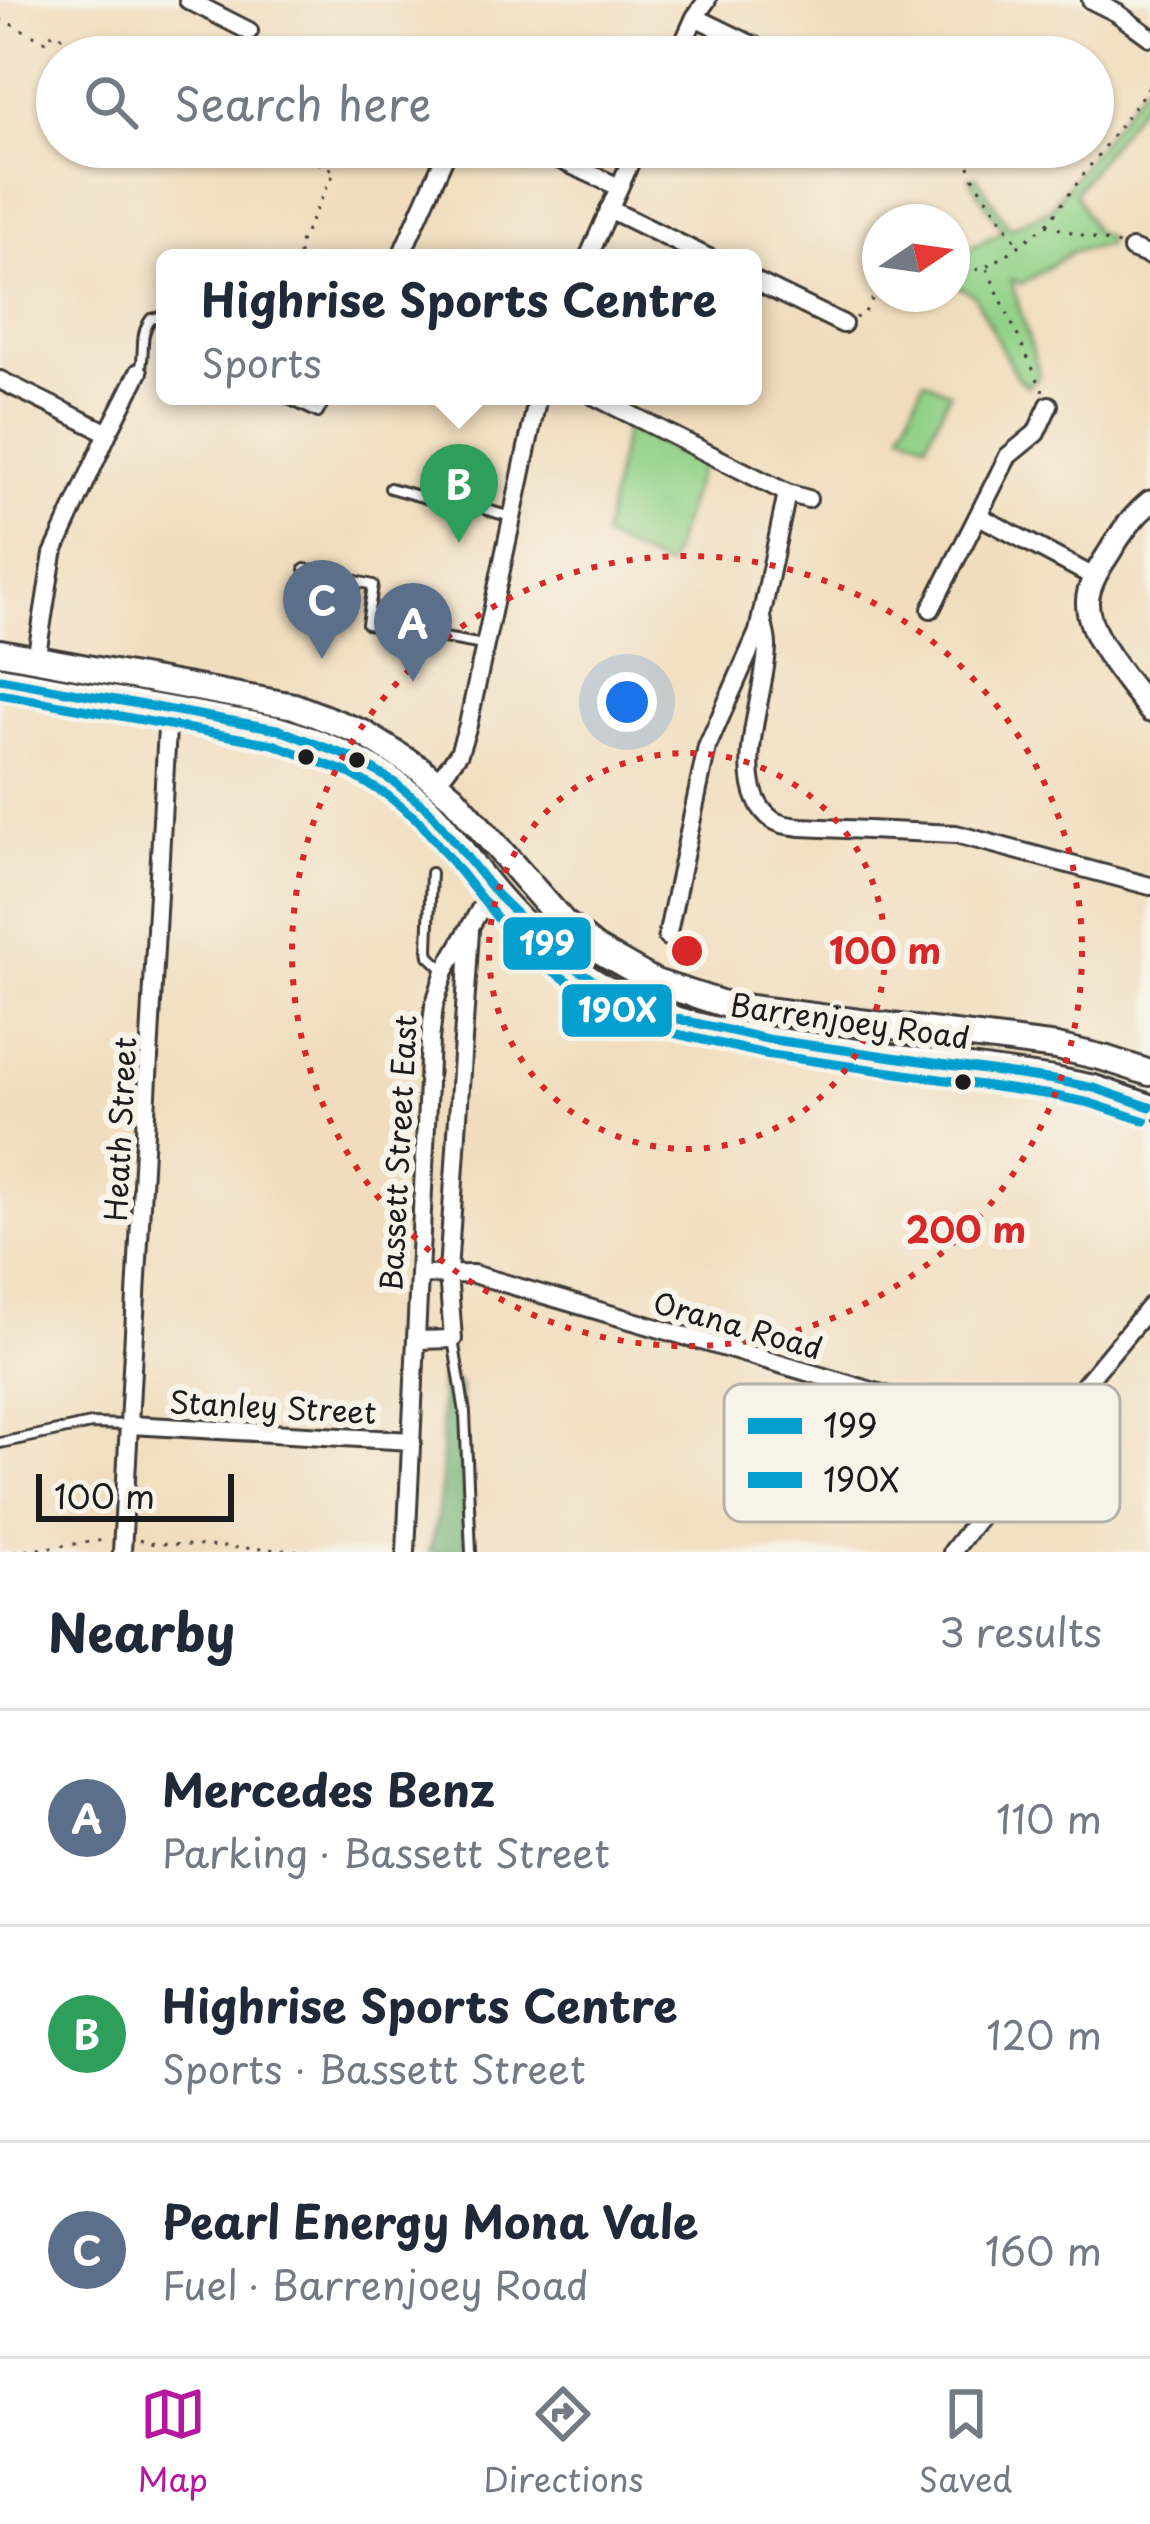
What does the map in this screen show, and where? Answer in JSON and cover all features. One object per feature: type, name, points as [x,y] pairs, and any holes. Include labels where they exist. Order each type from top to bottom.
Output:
[{"type":"main road","name":"Barrenjoey Road","points":[[0,652],[294,706],[363,733],[437,782],[563,922],[596,949],[655,982],[727,1004],[1057,1047],[1150,1073]]},
{"type":"main road","name":"Barrenjoey Road","points":[[0,679],[260,726],[308,738],[362,763],[419,801],[544,943],[577,970],[648,1012],[724,1033],[1054,1079],[1149,1106]]},
{"type":"main road","points":[[419,801],[437,782]]},
{"type":"main road","points":[[494,890],[521,876]]},
{"type":"street","points":[[188,0],[249,31]]},
{"type":"street","points":[[686,36],[707,0]]},
{"type":"street","points":[[1091,0],[1122,6],[1150,38]]},
{"type":"street","points":[[695,17],[734,36]]},
{"type":"street","points":[[404,249],[439,168]]},
{"type":"street","points":[[578,168],[619,187]]},
{"type":"street","points":[[592,249],[628,168]]},
{"type":"street","points":[[609,208],[691,249]]},
{"type":"street","points":[[762,284],[843,324]]},
{"type":"street","points":[[36,660],[53,554],[139,372]]},
{"type":"street","points":[[0,380],[108,433]]},
{"type":"street","points":[[437,782],[464,740],[536,405]]},
{"type":"street","points":[[612,405],[808,500]]},
{"type":"street","points":[[931,609],[1008,456],[1036,433],[1049,405]]},
{"type":"street","points":[[667,937],[707,746],[758,632],[787,493]]},
{"type":"street","points":[[1150,502],[1131,518],[1094,577],[1088,598],[1088,619],[1100,641],[1150,711]]},
{"type":"street","points":[[979,516],[1094,577]]},
{"type":"street","points":[[762,617],[767,645],[752,760],[759,803],[770,818],[800,827],[956,834],[1150,886]]},
{"type":"street","name":"Heath Street","points":[[123,1546],[168,710]]},
{"type":"street","name":"Bassett Street East","points":[[406,1552],[434,1006],[445,971],[494,890]]},
{"type":"street","name":"Bassett Street East","points":[[453,1339],[448,1273],[470,930]]},
{"type":"street","points":[[445,971],[467,980]]},
{"type":"street","name":"Orana Road","points":[[420,1274],[473,1274],[848,1384]]},
{"type":"street","points":[[1085,1384],[1150,1306]]},
{"type":"street","points":[[418,1340],[453,1339]]},
{"type":"street","name":"Stanley Street","points":[[131,1425],[412,1441]]},
{"type":"street","points":[[952,1552],[975,1522]]},
{"type":"lane","points":[[139,372],[145,357],[144,328],[156,318]]},
{"type":"lane","points":[[390,488],[461,508]]},
{"type":"lane","points":[[487,510],[512,517]]},
{"type":"lane","points":[[305,569],[373,585],[367,624],[484,645]]},
{"type":"lane","points":[[431,873],[429,956],[445,971]]},
{"type":"lane","name":"Bassett Street East","points":[[453,1339],[465,1413],[471,1552]]},
{"type":"lane","points":[[0,1443],[91,1424],[131,1425]]},
{"type":"path","points":[[0,19],[36,36]]},
{"type":"path","points":[[1114,133],[1150,85]]},
{"type":"path","points":[[298,249],[335,171],[329,168]]},
{"type":"path","points":[[969,168],[1018,245]]},
{"type":"path","points":[[970,271],[986,267],[1046,225],[1088,168]]},
{"type":"path","points":[[1046,225],[1141,252]]},
{"type":"path","points":[[986,267],[1049,405]]},
{"type":"path","points":[[843,324],[865,312]]},
{"type":"path","points":[[14,1552],[105,1540],[114,1534],[123,1546],[322,1552]]},
{"type":"green space","points":[[1150,77],[1150,92],[1114,140],[1114,125]]},
{"type":"green space","points":[[1081,168],[1093,168],[1075,192],[1094,231],[1108,238],[1106,246],[1073,251],[1022,284],[1011,280],[1040,376],[1027,386],[1017,378],[970,293],[970,248],[1003,231],[969,178],[976,176],[1010,228],[1050,209]]},
{"type":"green space","points":[[924,380],[950,392],[927,442],[902,431]]},
{"type":"green space","points":[[625,428],[701,465],[667,568],[603,538]]},
{"type":"green space","points":[[451,1377],[460,1386],[467,1552],[429,1552],[440,1489],[440,1381]]},
{"type":"transit line","name":"199","points":[[0,679],[277,729],[358,760],[429,810],[497,895],[563,959],[607,990],[669,1017],[767,1039],[1054,1080],[1150,1107]]},
{"type":"transit line","name":"190X","points":[[0,694],[273,744],[351,774],[419,821],[498,919],[553,971],[600,1003],[664,1031],[765,1054],[1051,1095],[1145,1121]]},
{"type":"place","name":"Highrise Sports Centre","points":[[459,543]]},
{"type":"place","name":"Pearl Energy Mona Vale","points":[[322,659]]},
{"type":"place","name":"Mercedes Benz","points":[[413,682]]}]
